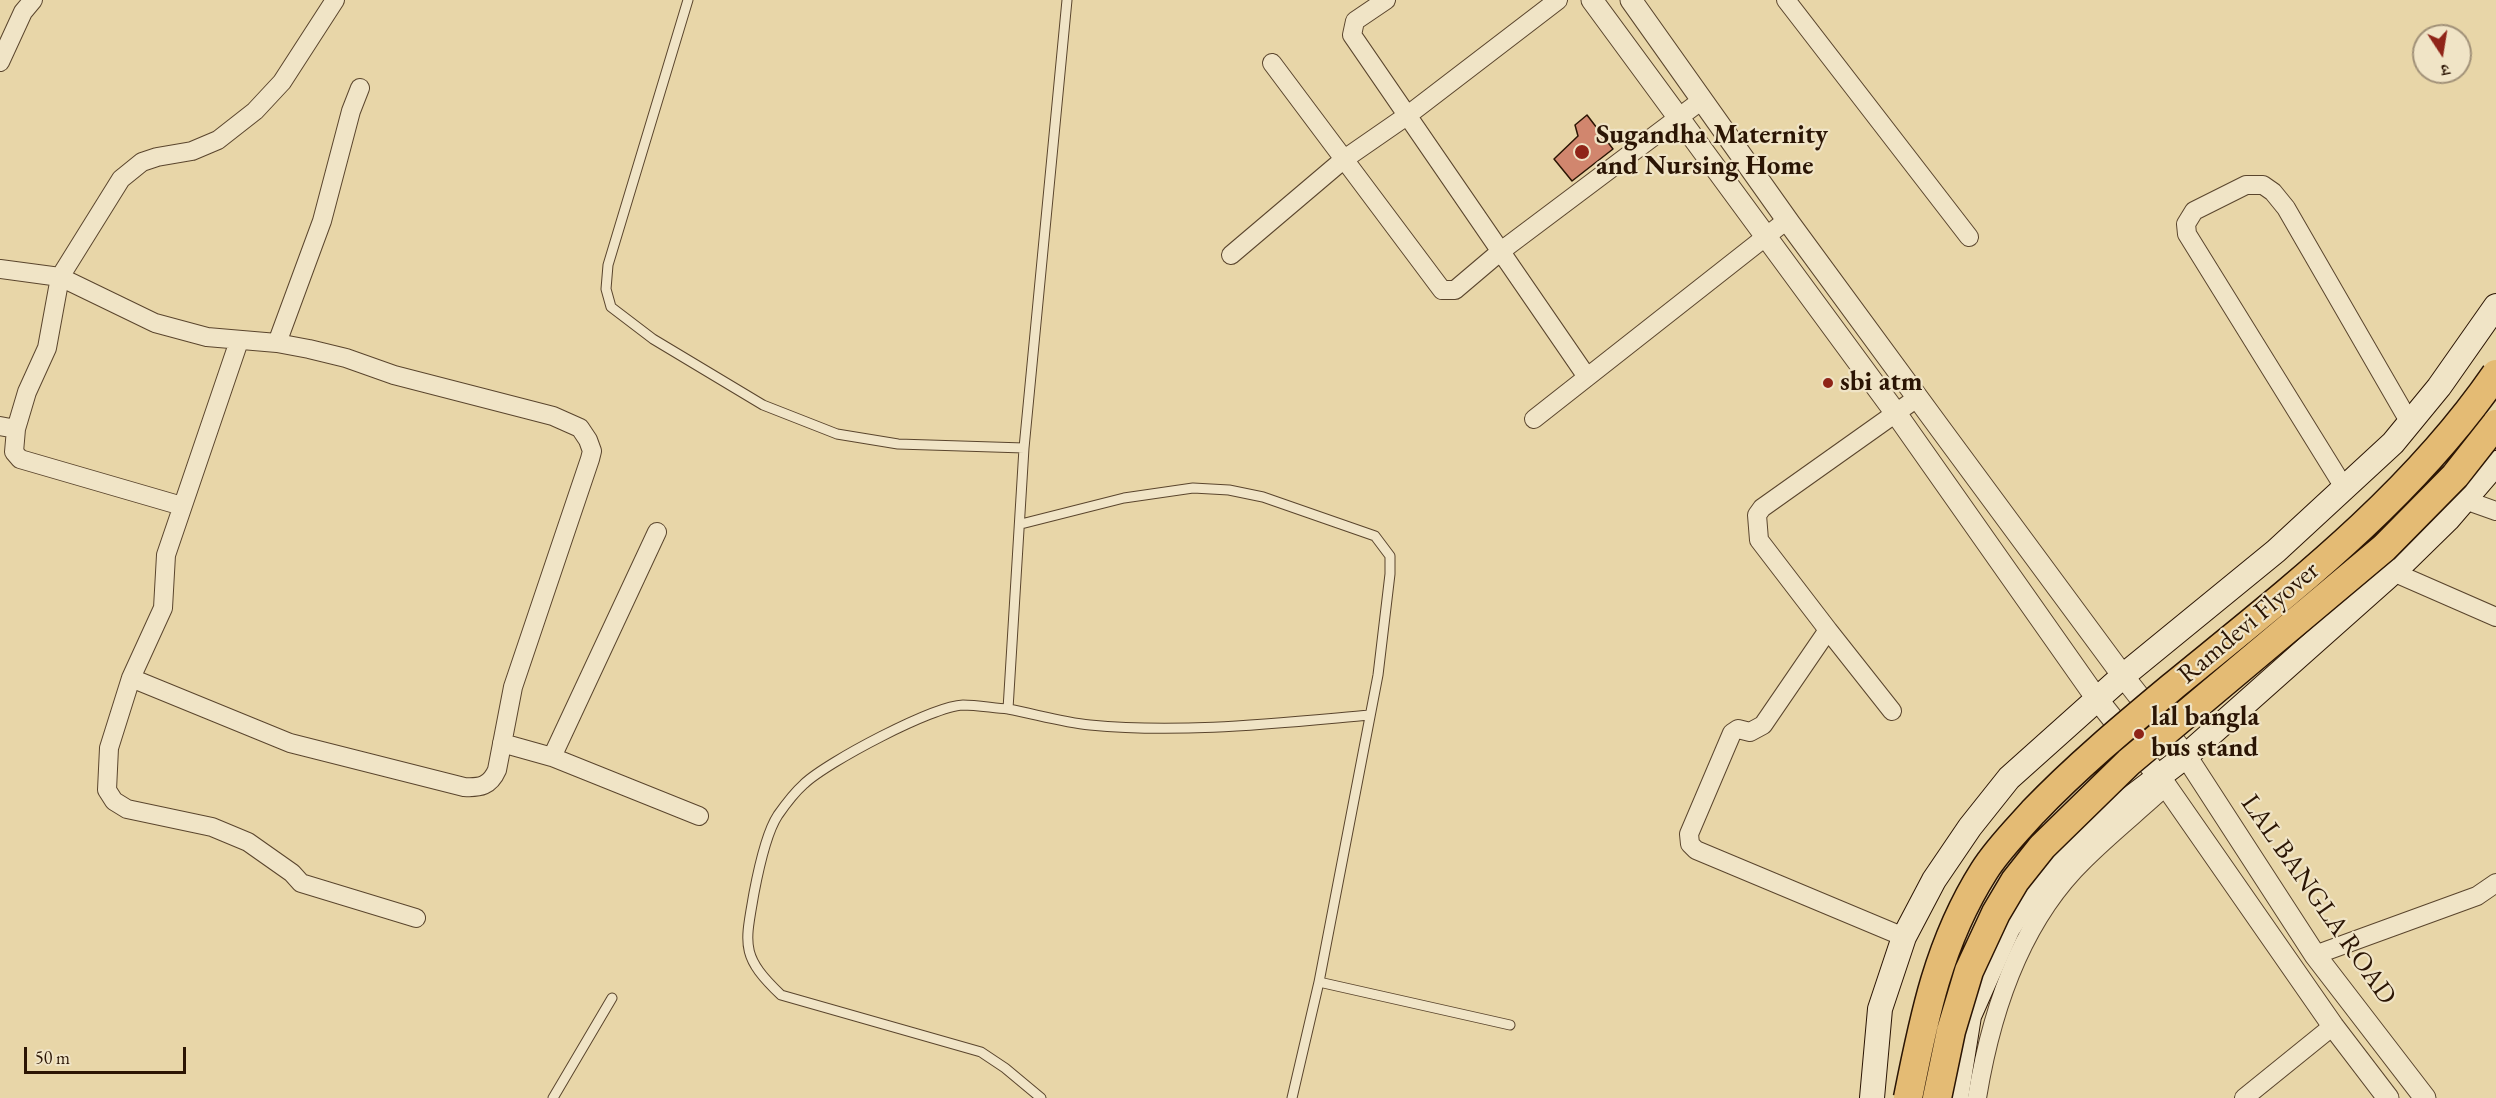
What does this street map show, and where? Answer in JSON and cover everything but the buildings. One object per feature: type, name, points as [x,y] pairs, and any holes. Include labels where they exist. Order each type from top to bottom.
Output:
[{"type":"highway","name":"Ramdevi Flyover","points":[[1908,1098],[1934,977],[1961,913],[1984,871],[2010,837],[2059,785],[2112,737],[2338,549],[2426,462],[2496,374]]},
{"type":"highway","name":"Ramdevi Flyover","points":[[1938,1098],[1951,1030],[1969,971],[2015,880],[2042,847],[2129,762],[2384,548],[2455,476],[2496,424]]},
{"type":"main road","points":[[1872,1098],[1880,1009],[1904,937],[1934,880],[1970,827],[2009,778],[2123,676],[2277,551],[2393,443],[2439,387],[2496,306]]},
{"type":"main road","points":[[1956,1098],[1969,1016],[2008,928],[2044,874],[2085,833],[2162,781],[2186,756],[2393,572],[2465,500],[2496,463]]},
{"type":"street","points":[[0,62],[23,12],[33,0]]},
{"type":"street","points":[[182,506],[20,459],[14,452],[8,428],[47,348],[60,277],[121,178],[142,162],[192,151],[218,140],[255,111],[282,82],[335,0]]},
{"type":"street","points":[[1386,0],[1355,21],[1352,35],[1587,377]]},
{"type":"street","points":[[1231,255],[1343,160],[1408,116],[1558,0]]},
{"type":"street","points":[[1592,0],[1854,355],[2097,699],[2162,781],[2333,1026],[2388,1098]]},
{"type":"street","name":"LAL BANGLA ROAD","points":[[1631,0],[1917,398],[2123,676],[2186,756],[2315,955],[2425,1098]]},
{"type":"street","points":[[1786,0],[1970,237]]},
{"type":"street","points":[[1272,63],[1442,290],[1455,290],[1500,251],[1702,100]]},
{"type":"street","points":[[277,343],[322,221],[351,111],[360,88]]},
{"type":"street","points":[[2345,489],[2187,234],[2186,224],[2194,211],[2246,186],[2262,184],[2273,192],[2286,208],[2410,423]]},
{"type":"street","points":[[1534,419],[1787,220]]},
{"type":"street","points":[[0,269],[60,277],[155,323],[207,337],[277,343],[346,358],[394,375],[553,416],[580,428],[592,451],[513,687],[493,779],[478,788],[464,787],[290,743],[131,678]]},
{"type":"street","points":[[1854,355],[1875,340]]},
{"type":"street","points":[[239,341],[166,555],[163,608],[131,678],[110,748],[107,790],[114,801],[128,809],[212,827],[248,842],[292,873],[301,883],[416,918]]},
{"type":"street","points":[[1892,711],[1759,540],[1757,515],[1762,508],[1917,398]]},
{"type":"street","points":[[2465,500],[2496,510]]},
{"type":"street","points":[[552,757],[657,532]]},
{"type":"street","points":[[1998,559],[2025,543]]},
{"type":"street","points":[[2393,572],[2496,617]]},
{"type":"street","points":[[1828,630],[1763,725],[1750,732],[1738,729],[1732,733],[1689,834],[1690,844],[1696,850],[1904,937]]},
{"type":"street","points":[[502,743],[552,757],[699,816]]},
{"type":"street","points":[[1977,1098],[1984,1054],[2001,997],[2042,912],[2083,861],[2162,781]]},
{"type":"street","points":[[2315,955],[2477,896],[2496,883]]},
{"type":"street","points":[[2244,1098],[2333,1026]]},
{"type":"lane","points":[[688,0],[608,265],[606,289],[611,307],[653,339],[763,405],[837,434],[898,444],[1024,448]]},
{"type":"lane","points":[[1008,710],[1024,448],[1067,0]]},
{"type":"lane","points":[[1021,524],[1124,498],[1193,488],[1229,490],[1263,497],[1375,536],[1390,556],[1390,574],[1378,675],[1319,982],[1292,1098]]},
{"type":"lane","points":[[1041,1098],[1005,1068],[981,1052],[782,995],[763,977],[753,961],[746,938],[759,868],[777,816],[804,784],[826,768],[926,714],[961,705],[1008,710],[1088,724],[1128,727],[1261,724],[1370,715]]},
{"type":"lane","points":[[1319,982],[1510,1025]]},
{"type":"lane","points":[[553,1098],[612,998]]},
{"type":"place","name":"Sugandha Maternity and Nursing Home","points":[[1582,152]]},
{"type":"place","name":"sbi atm","points":[[1828,383]]},
{"type":"place","name":"lal bangla bus stand","points":[[2139,734]]}]
